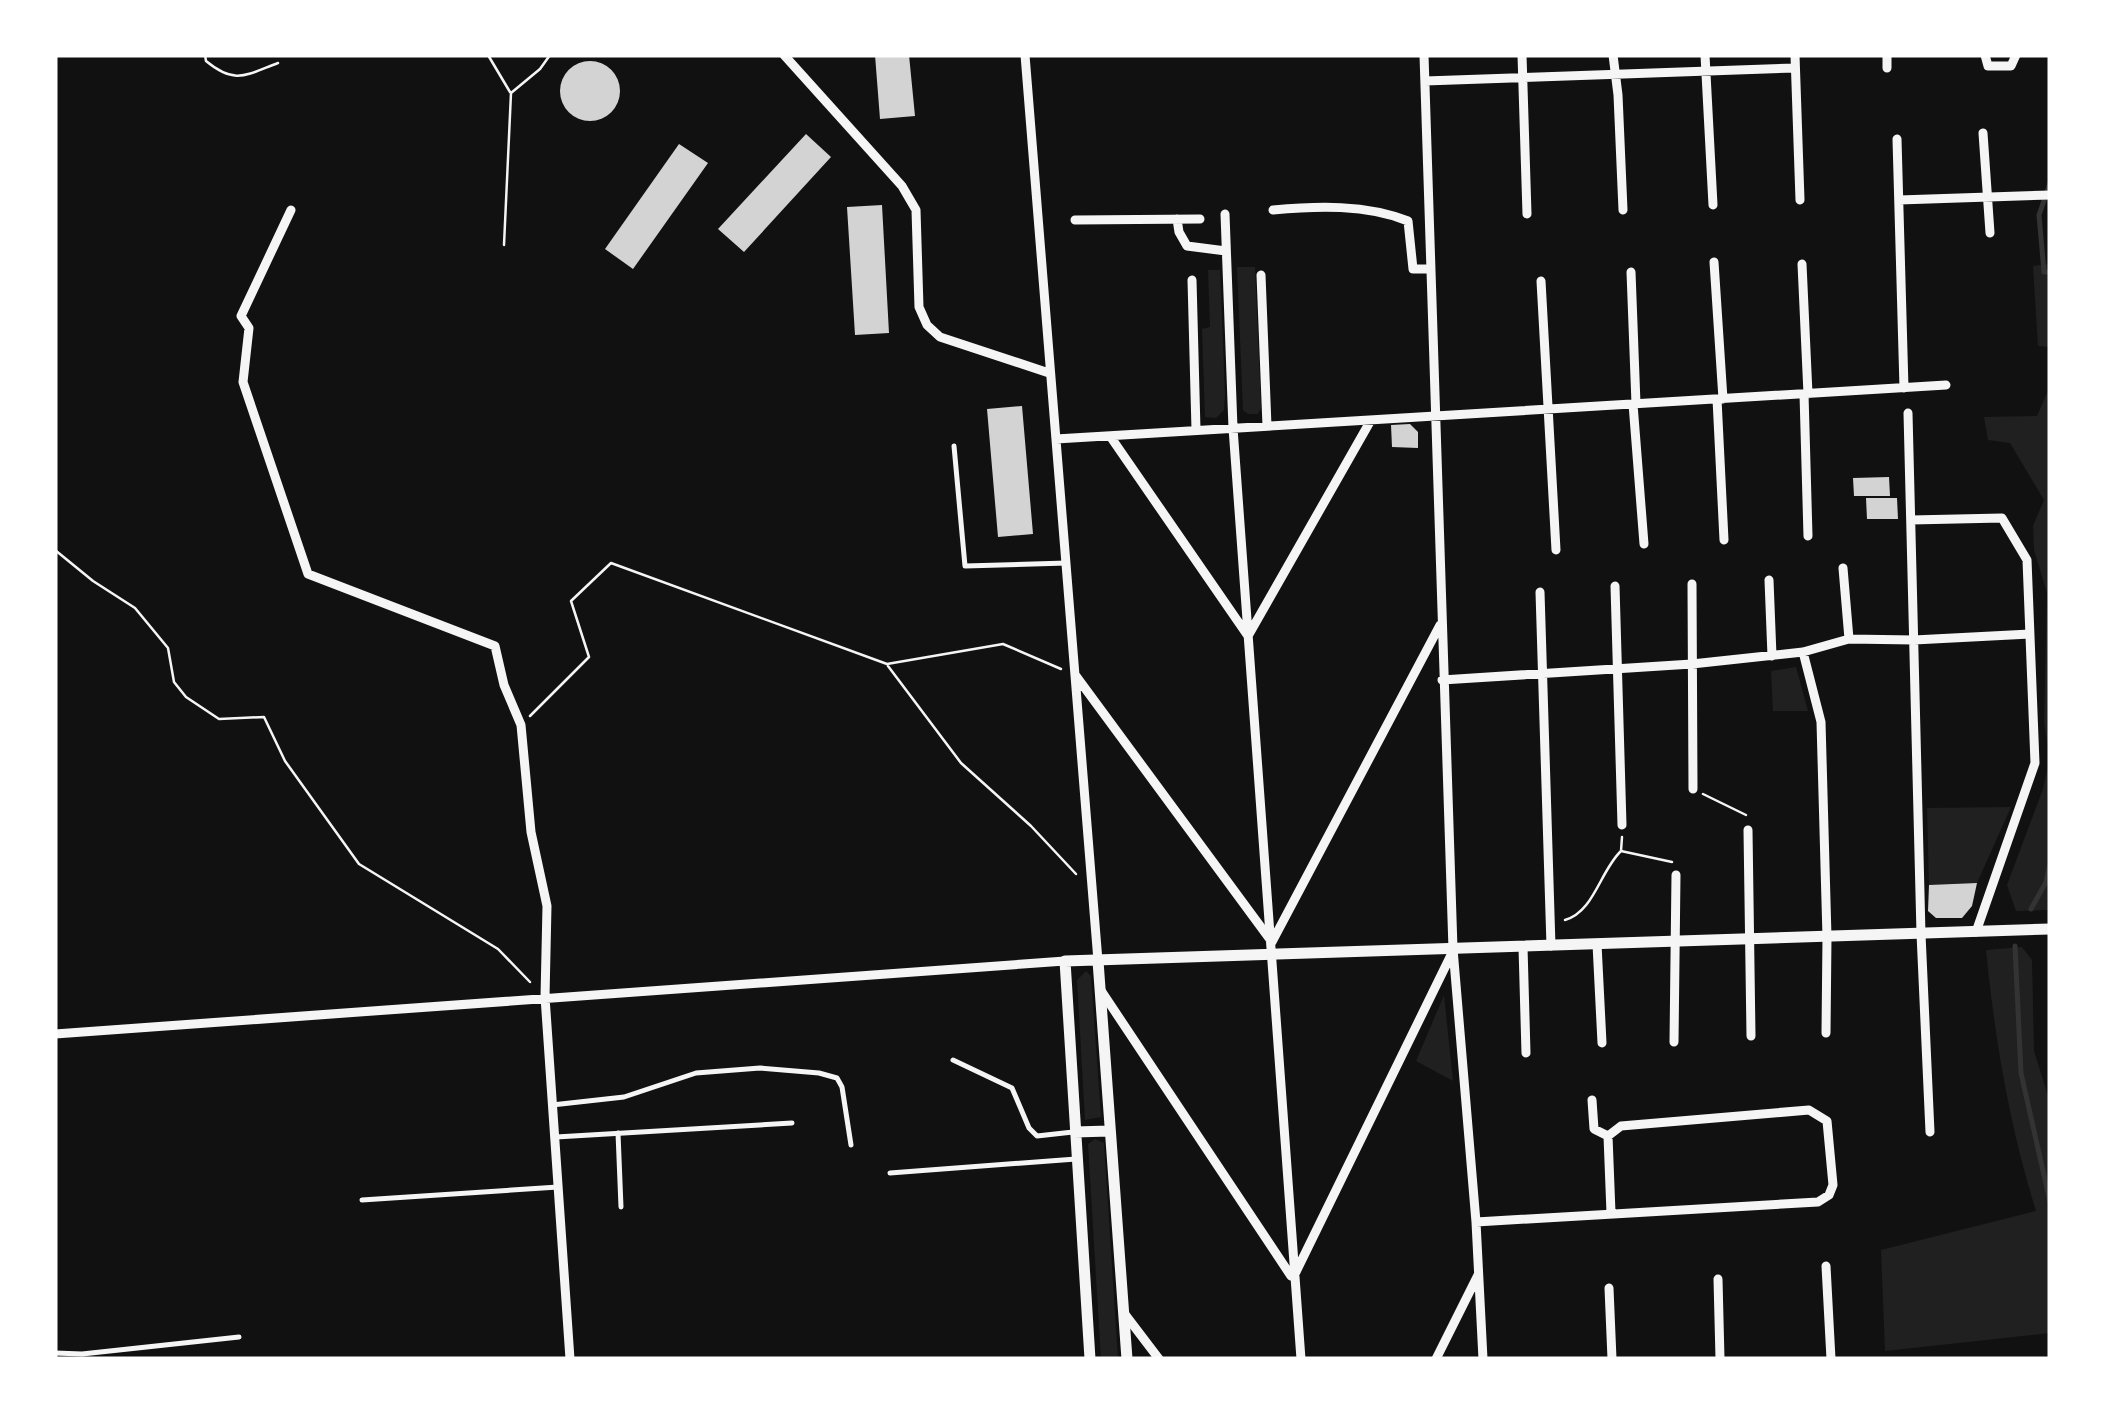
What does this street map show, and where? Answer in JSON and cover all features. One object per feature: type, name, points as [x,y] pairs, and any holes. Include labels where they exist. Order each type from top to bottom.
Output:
[{"type":"street","points":[[784,55],[902,186],[916,210],[919,307],[927,325],[940,337],[1049,374]]},
{"type":"street","points":[[1025,55],[1068,564],[1127,1359]]},
{"type":"street","points":[[1424,55],[1453,949],[1476,1222],[1483,1359]]},
{"type":"street","points":[[1522,55],[1526,214]]},
{"type":"street","points":[[1613,55],[1623,210]]},
{"type":"street","points":[[1705,55],[1713,205]]},
{"type":"street","points":[[1794,55],[1800,200]]},
{"type":"street","points":[[1887,55],[1887,68]]},
{"type":"street","points":[[1986,60],[2011,66],[2016,55]]},
{"type":"street","points":[[1425,81],[1795,68]]},
{"type":"street","points":[[1983,133],[1990,233]]},
{"type":"street","points":[[1897,140],[1904,388]]},
{"type":"street","points":[[1899,200],[2050,195]]},
{"type":"street","points":[[1272,210],[1314,206],[1395,216],[1408,221],[1413,269],[1429,269]]},
{"type":"street","points":[[292,210],[241,316],[250,328],[243,382],[308,574],[495,646],[504,684],[521,724],[531,832],[548,906],[545,997],[570,1359]]},
{"type":"street","points":[[1224,214],[1233,428],[1300,1359]]},
{"type":"street","points":[[1176,219],[1187,246],[1226,251]]},
{"type":"street","points":[[1075,220],[1200,219]]},
{"type":"street","points":[[1714,262],[1724,540]]},
{"type":"street","points":[[1802,264],[1808,536]]},
{"type":"street","points":[[1631,272],[1634,404],[1644,544]]},
{"type":"street","points":[[1261,275],[1267,426]]},
{"type":"street","points":[[1192,280],[1196,430]]},
{"type":"street","points":[[1541,281],[1556,550]]},
{"type":"street","points":[[1056,439],[1946,385]]},
{"type":"street","points":[[1908,413],[1930,1132]]},
{"type":"street","points":[[1248,636],[1371,420]]},
{"type":"street","points":[[1110,436],[1248,636]]},
{"type":"street","points":[[1911,520],[2002,518],[2028,560],[2035,763],[1976,932]]},
{"type":"street","points":[[1843,568],[1848,640]]},
{"type":"street","points":[[1769,580],[1772,656]]},
{"type":"street","points":[[1692,584],[1693,790]]},
{"type":"street","points":[[1615,586],[1622,825]]},
{"type":"street","points":[[1540,592],[1550,946]]},
{"type":"street","points":[[1272,949],[1442,622]]},
{"type":"street","points":[[1442,680],[1692,664],[1803,652],[1848,640],[2030,634]]},
{"type":"street","points":[[1803,652],[1821,722],[1826,1034]]},
{"type":"street","points":[[1076,676],[1272,949]]},
{"type":"street","points":[[1748,830],[1751,1036]]},
{"type":"street","points":[[1674,1042],[1676,876]]},
{"type":"street","points":[[55,1034],[1272,949],[1453,949],[2050,929]]},
{"type":"street","points":[[1597,944],[1602,1043]]},
{"type":"street","points":[[1523,947],[1526,1053]]},
{"type":"street","points":[[1293,1278],[1453,949]]},
{"type":"street","points":[[1066,961],[1090,1359]]},
{"type":"street","points":[[1100,989],[1293,1278]]},
{"type":"street","points":[[1592,1100],[1594,1129],[1608,1136]]},
{"type":"street","points":[[1476,1222],[1818,1202],[1829,1196],[1832,1186],[1830,1128],[1823,1116],[1809,1110],[1621,1126],[1608,1136]]},
{"type":"street","points":[[1075,1132],[1109,1131]]},
{"type":"street","points":[[1608,1136],[1611,1213]]},
{"type":"street","points":[[1826,1266],[1831,1359]]},
{"type":"street","points":[[1436,1359],[1479,1273]]},
{"type":"street","points":[[1718,1279],[1720,1359]]},
{"type":"street","points":[[1610,1288],[1612,1359]]},
{"type":"street","points":[[1124,1313],[1158,1359]]},
{"type":"lane","points":[[954,446],[965,566],[1068,564]]},
{"type":"lane","points":[[953,1060],[1012,1088],[1029,1128],[1037,1136],[1075,1132]]},
{"type":"lane","points":[[552,1104],[624,1097],[696,1072],[760,1068],[820,1072],[837,1078],[842,1087],[852,1145]]},
{"type":"lane","points":[[554,1137],[792,1123]]},
{"type":"lane","points":[[618,1133],[620,1207]]},
{"type":"lane","points":[[890,1173],[1077,1159]]},
{"type":"lane","points":[[362,1200],[558,1188]]},
{"type":"lane","points":[[55,1354],[239,1336]]},
{"type":"path","points":[[205,55],[206,61],[220,73],[238,78],[278,63]]},
{"type":"path","points":[[488,55],[511,93],[504,245]]},
{"type":"path","points":[[511,93],[540,69],[550,55]]},
{"type":"path","points":[[55,550],[134,608],[168,648],[174,682],[186,697],[220,719],[264,718],[285,760],[359,864],[498,948],[545,997]]},
{"type":"path","points":[[521,724],[589,657],[571,601],[612,564],[887,664],[1004,644],[1076,676]]},
{"type":"path","points":[[887,664],[961,764],[1093,888]]},
{"type":"path","points":[[1693,790],[1747,816],[1748,830]]},
{"type":"path","points":[[1549,924],[1573,918],[1592,900],[1606,865],[1621,851],[1622,825]]},
{"type":"path","points":[[1621,851],[1676,863],[1676,876]]},
{"type":"shaded area","points":[[2050,264],[2050,347],[2038,346],[2033,266]]},
{"type":"shaded area","points":[[1237,267],[1255,267],[1261,408],[1258,414],[1243,410]]},
{"type":"shaded area","points":[[1208,270],[1220,270],[1225,395],[1224,410],[1216,418],[1205,417],[1202,329],[1210,327]]},
{"type":"shaded area","points":[[2050,386],[2050,757],[2044,723],[2047,593],[2034,550],[2033,526],[2044,500],[2010,443],[1988,440],[1984,417],[2037,416]]},
{"type":"shaded area","points":[[1796,667],[1808,711],[1773,711],[1771,671]]},
{"type":"shaded area","points":[[2050,757],[2050,910],[2016,911],[2007,885],[2043,789]]},
{"type":"shaded area","points":[[2011,807],[1977,883],[1929,885],[1927,808]]},
{"type":"shaded area","points":[[2022,947],[2032,960],[2034,1051],[2050,1102],[2050,1333],[1885,1351],[1881,1250],[2036,1211],[2004,1082],[1986,950]]},
{"type":"shaded area","points":[[1086,971],[1091,976],[1101,1117],[1085,1120],[1077,980]]},
{"type":"shaded area","points":[[1444,995],[1453,1081],[1416,1061]]},
{"type":"shaded area","points":[[1095,1139],[1104,1143],[1118,1359],[1101,1359],[1088,1144]]},
{"type":"building","points":[[875,55],[909,55],[915,116],[880,119]]},
{"type":"building","points":[[590,61],[611,70],[620,91],[611,112],[590,121],[569,112],[560,91],[569,70]]},
{"type":"building","points":[[806,134],[831,157],[744,252],[718,229]]},
{"type":"building","points":[[679,144],[708,163],[633,269],[605,249]]},
{"type":"building","points":[[882,205],[889,333],[855,335],[847,207]]},
{"type":"building","points":[[1022,406],[1033,534],[998,537],[987,409]]},
{"type":"building","points":[[1410,424],[1418,432],[1418,448],[1392,447],[1391,425]]},
{"type":"building","points":[[1889,477],[1890,496],[1854,496],[1853,478]]},
{"type":"building","points":[[1866,498],[1897,498],[1898,519],[1867,519]]},
{"type":"building","points":[[1977,883],[1972,906],[1962,918],[1936,918],[1928,911],[1929,885]]},
{"type":"waterway","points":[[2050,183],[2039,215],[2044,272],[2050,272]]},
{"type":"waterway","points":[[2031,909],[2046,882],[2050,864]]},
{"type":"waterway","points":[[2015,946],[2021,1073],[2050,1202]]}]
